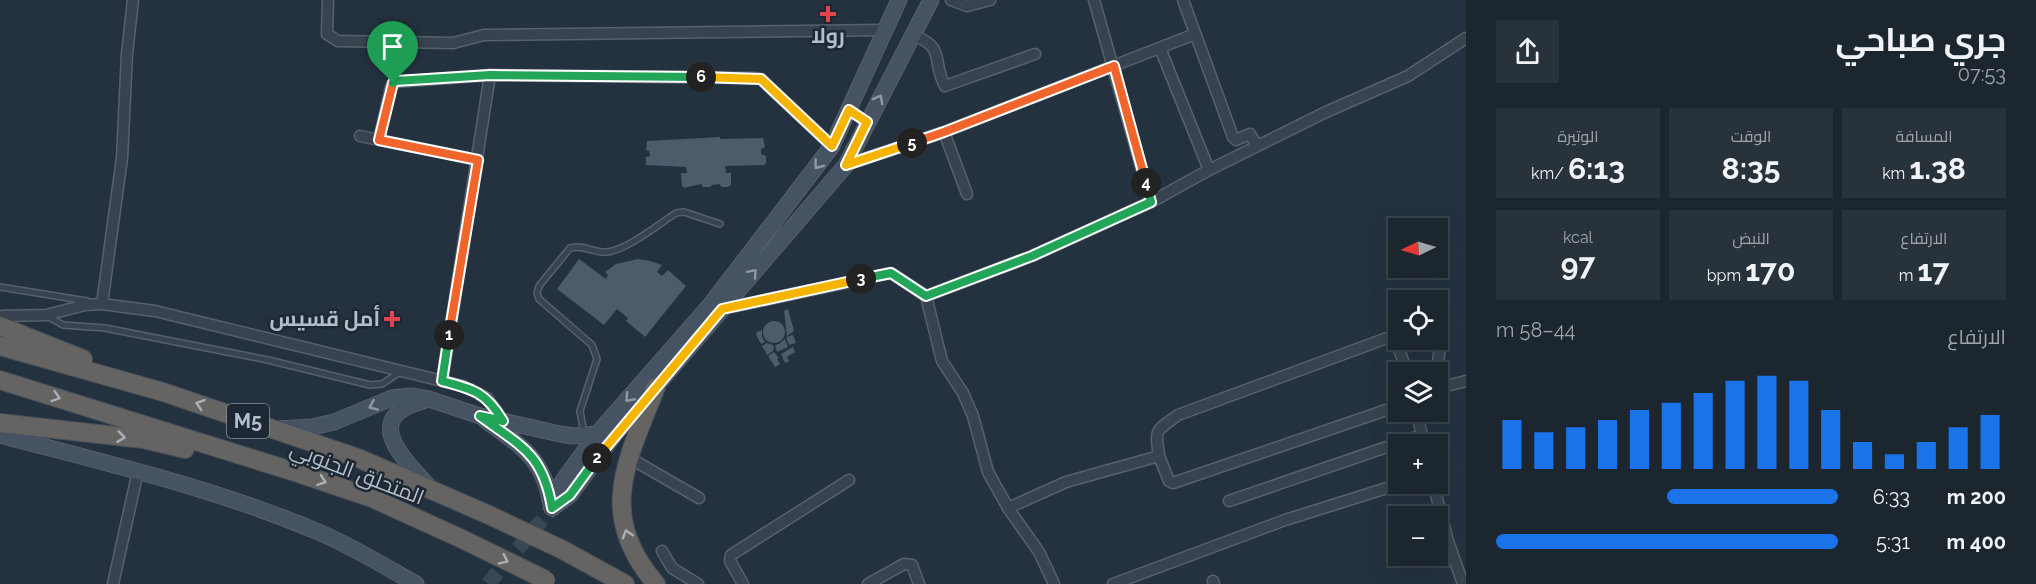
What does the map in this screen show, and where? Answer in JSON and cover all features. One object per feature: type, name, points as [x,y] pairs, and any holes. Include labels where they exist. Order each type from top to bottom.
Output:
[{"type":"highway","points":[[1,319],[50,346],[163,392]]},
{"type":"highway","name":"المتحلق الجنوبي","points":[[0,346],[163,392],[358,458],[489,515],[561,549],[625,584]]},
{"type":"highway","name":"المتحلق الجنوبي","points":[[0,380],[372,498],[549,582]]},
{"type":"highway","points":[[656,387],[628,457],[622,482],[623,521],[637,559],[656,584]]},
{"type":"highway","points":[[0,423],[143,439],[298,473]]},
{"type":"main road","points":[[552,508],[560,485],[590,435],[711,304],[832,146],[899,0]]},
{"type":"main road","points":[[552,508],[570,495],[606,445],[846,165],[931,0]]},
{"type":"main road","points":[[849,110],[867,122]]},
{"type":"main road","name":"المتحلق الجنوبي","points":[[273,429],[312,427],[334,422],[392,398],[411,396],[429,399]]},
{"type":"main road","points":[[429,399],[480,416],[560,434],[590,435]]},
{"type":"main road","name":"المتحلق الجنوبي","points":[[429,399],[400,410],[392,422],[391,436],[396,449],[431,490]]},
{"type":"main road","points":[[480,416],[534,459],[545,479],[552,508]]},
{"type":"main road","points":[[0,435],[241,501],[326,535],[416,584]]},
{"type":"street","points":[[102,304],[122,158],[127,54],[133,0]]},
{"type":"street","points":[[328,0],[327,34],[338,41],[453,43],[484,34],[885,30]]},
{"type":"street","points":[[951,0],[966,6],[990,0]]},
{"type":"street","points":[[1094,0],[1151,202]]},
{"type":"street","points":[[1183,0],[1233,137],[1236,140],[1250,134],[1257,146]]},
{"type":"street","points":[[846,165],[944,132],[1195,34]]},
{"type":"street","points":[[913,35],[927,40],[935,50],[945,86],[1035,54]]},
{"type":"street","points":[[926,296],[1032,256],[1151,202],[1209,170],[1326,112],[1408,76],[1466,38]]},
{"type":"street","points":[[1160,48],[1209,170]]},
{"type":"street","points":[[442,381],[490,75]]},
{"type":"street","points":[[379,140],[394,82],[490,75],[756,78],[832,146]]},
{"type":"street","points":[[944,132],[967,194]]},
{"type":"street","points":[[360,136],[478,160]]},
{"type":"street","points":[[722,309],[891,273],[926,296],[942,361],[963,393],[973,416],[988,472],[1008,508],[1040,552],[1054,584]]},
{"type":"street","points":[[1,319],[46,315],[76,306],[102,304],[155,311],[463,386],[487,398],[503,421]]},
{"type":"street","points":[[1388,409],[1173,483],[1169,481],[1159,456],[1157,430],[1178,415],[1388,338],[1393,339],[1400,349],[1404,362]]},
{"type":"street","points":[[1448,386],[1466,381]]},
{"type":"street","points":[[1229,501],[1388,450]]},
{"type":"street","points":[[1008,508],[1066,482],[1159,456]]},
{"type":"street","points":[[628,457],[699,498]]},
{"type":"street","points":[[113,584],[138,471]]},
{"type":"street","points":[[743,584],[730,561],[730,555],[849,480]]},
{"type":"street","points":[[1113,584],[1286,520],[1388,488]]},
{"type":"street","points":[[1436,494],[1462,584]]},
{"type":"street","points":[[662,551],[672,568],[698,584]]},
{"type":"street","points":[[868,584],[904,564],[912,566],[918,584]]},
{"type":"lane","points":[[590,435],[580,411],[597,359],[595,351],[592,345],[539,299],[537,293],[539,286],[570,248],[604,253],[612,251],[626,246],[676,213],[684,212],[720,224]]},
{"type":"lane","points":[[0,287],[102,304]]},
{"type":"lane","points":[[46,315],[63,325],[105,328],[268,360],[370,385],[389,381],[402,371]]},
{"type":"building","points":[[720,137],[720,139],[763,138],[765,147],[761,149],[761,154],[766,156],[766,163],[764,165],[725,166],[726,173],[731,173],[731,185],[728,187],[722,187],[719,184],[703,187],[701,184],[684,188],[681,173],[687,173],[686,167],[646,165],[646,157],[650,156],[649,151],[646,150],[647,141]]},
{"type":"building","points":[[579,259],[606,279],[608,275],[605,272],[616,264],[638,259],[650,261],[662,265],[657,272],[662,276],[668,270],[686,286],[645,337],[626,321],[628,318],[617,309],[604,325],[557,289]]},
{"type":"building","points":[[788,309],[794,331],[787,336],[784,311]]},
{"type":"building","points":[[774,321],[784,328],[785,332],[778,342],[774,343],[764,336],[763,332],[770,322]]},
{"type":"building","points":[[762,330],[765,342],[761,344],[756,335]]},
{"type":"building","points":[[793,335],[796,343],[789,345],[786,337]]},
{"type":"building","points":[[785,339],[788,347],[777,352],[775,345]]},
{"type":"building","points":[[767,343],[773,345],[774,348],[767,355],[762,346]]},
{"type":"building","points":[[793,347],[795,352],[787,357],[789,361],[785,363],[781,354]]},
{"type":"building","points":[[774,352],[780,364],[775,367],[768,356]]},
{"type":"tunnel","points":[[488,584],[552,508]]},
{"type":"place","name":"رولا","points":[[828,14]]},
{"type":"place","name":"أمل قسيس","points":[[392,319]]},
{"type":"route","points":[[1114,66],[1151,202],[1032,256],[926,296],[891,273],[722,309],[606,445],[570,495],[552,508],[541,468],[534,459],[480,416],[503,421],[491,402],[463,386],[442,381],[478,160],[379,140],[393,83],[490,75],[756,78],[761,79],[832,146],[849,110],[867,122],[846,165],[944,132],[1114,66]]}]
